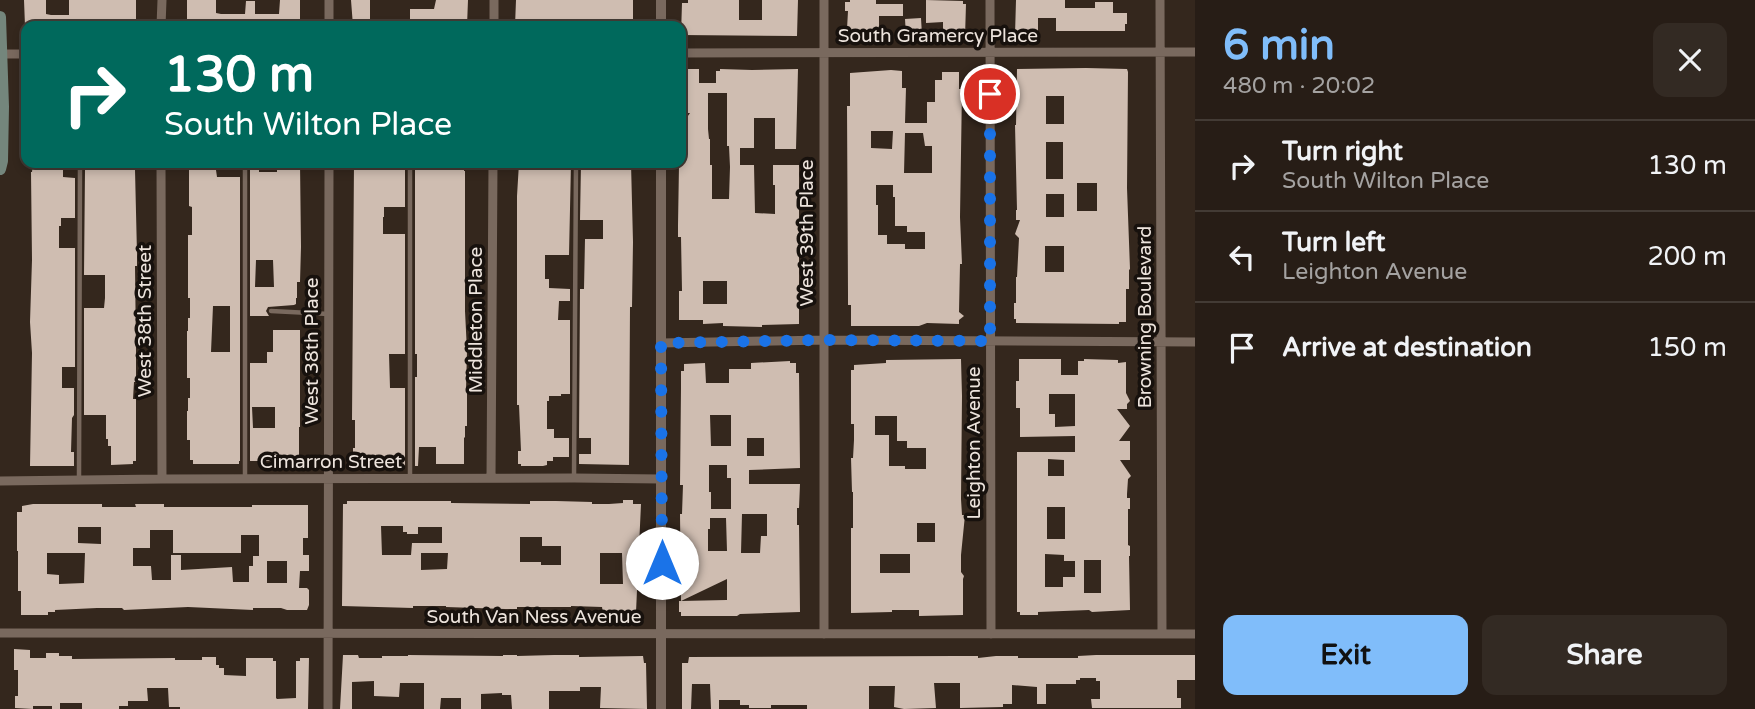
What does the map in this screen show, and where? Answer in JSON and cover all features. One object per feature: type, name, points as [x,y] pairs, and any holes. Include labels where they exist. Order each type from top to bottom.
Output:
[{"type":"main road","points":[[0,17],[0,169]]},
{"type":"street","points":[[162,0],[162,21]]},
{"type":"street","points":[[329,0],[329,21]]},
{"type":"street","points":[[494,0],[494,21]]},
{"type":"street","points":[[661,0],[661,21]]},
{"type":"street","name":"West 39th Place","points":[[824,0],[824,634]]},
{"type":"street","name":"Leighton Avenue","points":[[990,0],[991,634]]},
{"type":"street","name":"Browning Boulevard","points":[[1160,0],[1162,634]]},
{"type":"street","name":"South Gramercy Place","points":[[686,53],[1195,52]]},
{"type":"street","points":[[1,54],[21,54]]},
{"type":"street","name":"West 38th Street","points":[[162,168],[162,479]]},
{"type":"street","name":"West 38th Place","points":[[328,708],[329,168]]},
{"type":"street","name":"Middleton Place","points":[[491,478],[493,168]]},
{"type":"street","points":[[661,168],[662,709]]},
{"type":"street","points":[[661,343],[824,340],[1195,342]]},
{"type":"street","name":"Cimarron Street","points":[[0,481],[661,479]]},
{"type":"street","name":"South Van Ness Avenue","points":[[0,633],[1195,634]]},
{"type":"lane","points":[[79,480],[80,168]]},
{"type":"lane","points":[[245,168],[245,479]]},
{"type":"lane","points":[[410,168],[410,479]]},
{"type":"lane","points":[[574,478],[576,168]]},
{"type":"lane","points":[[271,311],[329,314]]},
{"type":"building","points":[[24,0],[46,0],[46,14],[69,15],[69,0],[136,0],[136,21],[25,21]]},
{"type":"building","points":[[187,0],[216,0],[216,13],[221,14],[245,14],[246,1],[255,1],[255,14],[279,14],[280,0],[300,0],[300,21],[187,21]]},
{"type":"building","points":[[351,0],[370,0],[370,21],[353,21]]},
{"type":"building","points":[[436,0],[468,0],[467,21],[410,21],[410,9],[434,9]]},
{"type":"building","points":[[516,0],[633,0],[633,21],[515,21]]},
{"type":"building","points":[[688,0],[739,0],[739,20],[762,20],[762,0],[798,0],[797,36],[686,35],[686,21],[681,21],[682,3],[688,3]]},
{"type":"building","points":[[850,0],[903,4],[903,16],[879,16],[877,37],[849,33],[845,2]]},
{"type":"building","points":[[926,0],[963,1],[963,4],[966,4],[965,37],[943,37],[943,22],[926,23]]},
{"type":"building","points":[[1016,0],[1065,0],[1065,8],[1095,8],[1095,2],[1113,2],[1113,13],[1127,13],[1127,24],[1125,31],[1056,31],[1056,18],[1038,18],[1038,35],[1015,35]]},
{"type":"building","points":[[921,18],[922,35],[906,36],[905,19]]},
{"type":"building","points":[[686,69],[699,69],[699,83],[716,83],[716,71],[720,69],[798,69],[796,149],[775,149],[775,118],[754,118],[754,148],[740,148],[740,165],[754,165],[755,213],[775,214],[773,165],[799,165],[799,324],[723,326],[723,323],[703,324],[703,320],[679,320],[679,291],[682,291],[681,237],[678,237],[679,168],[686,168],[686,119],[690,113],[686,113]],"holes":[[[708,93],[727,93],[729,199],[712,199]],[[703,281],[727,281],[727,304],[703,304]]]},
{"type":"building","points":[[1017,69],[1127,69],[1130,269],[1129,289],[1126,289],[1126,322],[1016,323],[1014,319],[1019,238],[1015,234],[1020,220],[1016,220]],"holes":[[[1046,96],[1064,96],[1064,124],[1046,124]],[[1046,142],[1063,142],[1063,179],[1046,179]],[[1077,183],[1097,183],[1097,211],[1077,211]],[[1046,194],[1064,194],[1064,217],[1046,217]],[[1045,246],[1064,246],[1064,272],[1045,272]]]},
{"type":"building","points":[[902,71],[902,88],[906,88],[905,123],[927,123],[927,102],[935,102],[935,80],[942,80],[942,72],[959,72],[959,89],[962,89],[962,264],[959,312],[964,316],[959,320],[959,324],[851,326],[851,305],[848,305],[847,106],[850,106],[850,73]],"holes":[[[871,131],[893,131],[892,149],[871,148]],[[905,133],[923,133],[925,146],[932,146],[932,173],[904,173]],[[876,185],[893,185],[895,226],[907,226],[907,232],[925,232],[925,249],[905,249],[905,244],[887,244],[887,235],[878,235]]]},
{"type":"building","points":[[32,168],[63,168],[63,177],[75,178],[75,218],[61,218],[59,226],[59,248],[75,248],[75,367],[62,367],[62,388],[74,388],[71,452],[74,452],[74,466],[30,466]]},
{"type":"building","points":[[216,168],[217,177],[240,177],[239,464],[193,464],[193,460],[190,460],[190,440],[187,440],[190,398],[190,378],[187,378],[187,331],[190,318],[188,235],[192,235],[189,170]],"holes":[[[213,306],[230,306],[230,352],[211,352]]]},
{"type":"building","points":[[250,168],[259,168],[259,172],[277,172],[277,168],[300,168],[300,282],[297,282],[296,304],[268,307],[266,311],[269,316],[250,316]],"holes":[[[256,260],[273,260],[274,287],[255,287]]]},
{"type":"building","points":[[354,168],[405,168],[405,207],[384,207],[383,234],[405,234],[405,354],[389,354],[390,388],[405,388],[405,466],[396,467],[396,463],[390,463],[390,460],[366,461],[366,466],[353,466],[355,420],[352,420]]},
{"type":"building","points":[[415,168],[464,168],[465,171],[467,426],[464,464],[436,464],[436,447],[419,447],[418,466],[415,466]]},
{"type":"building","points":[[519,168],[571,168],[569,255],[545,255],[545,279],[549,279],[549,288],[570,289],[570,301],[559,301],[558,320],[570,320],[570,394],[549,396],[547,401],[547,429],[554,429],[554,438],[569,438],[569,457],[553,457],[553,461],[547,461],[547,465],[543,466],[518,464],[518,451],[521,451],[517,405]]},
{"type":"building","points":[[581,168],[631,168],[633,242],[629,465],[579,464],[579,454],[591,454],[591,438],[579,438],[580,289],[584,289],[585,239],[603,239],[603,220],[580,220]]},
{"type":"building","points":[[85,169],[135,170],[136,382],[133,399],[136,399],[136,461],[133,461],[133,464],[111,465],[111,446],[108,446],[106,439],[106,415],[84,415],[84,308],[104,308],[105,298],[105,275],[84,275]]},
{"type":"building","points":[[273,330],[300,330],[299,467],[271,466],[271,461],[250,461],[250,363],[267,363],[267,352],[273,352]],"holes":[[[252,407],[275,407],[275,428],[253,428]]]},
{"type":"building","points":[[961,359],[961,499],[962,515],[965,515],[961,555],[961,572],[964,576],[963,615],[919,616],[919,610],[851,613],[851,458],[854,424],[851,424],[851,370],[854,370],[854,365],[886,363],[886,360]],"holes":[[[875,416],[897,416],[897,441],[907,441],[907,448],[926,448],[926,469],[889,466],[889,435],[875,435]],[[917,523],[935,523],[935,542],[917,542]],[[880,554],[910,554],[910,573],[880,573]]]},
{"type":"building","points":[[1019,359],[1061,359],[1061,375],[1078,375],[1078,361],[1084,359],[1126,362],[1126,393],[1130,401],[1127,409],[1117,409],[1130,426],[1119,441],[1130,441],[1130,460],[1120,460],[1131,476],[1128,479],[1127,494],[1127,498],[1130,498],[1130,610],[1038,612],[1038,615],[1020,615],[1020,612],[1017,612],[1017,452],[1075,452],[1075,436],[1020,437],[1020,408],[1016,408],[1016,381],[1019,381]],"holes":[[[1049,394],[1075,394],[1075,426],[1055,427],[1055,414],[1049,414]],[[1048,459],[1064,460],[1064,476],[1048,476]],[[1047,507],[1065,507],[1065,539],[1047,539]],[[1045,554],[1064,555],[1064,561],[1075,561],[1075,577],[1063,577],[1063,587],[1045,587]],[[1084,560],[1101,560],[1101,593],[1084,593]]]},
{"type":"building","points":[[790,361],[796,363],[796,373],[799,373],[800,468],[749,470],[749,484],[800,484],[797,525],[800,612],[681,616],[680,514],[683,485],[680,485],[681,371],[684,371],[684,364],[705,363],[706,383],[729,383],[729,369],[751,369],[751,363]],"holes":[[[710,415],[731,415],[731,446],[711,446]],[[747,438],[764,438],[764,456],[747,456]],[[709,465],[727,465],[727,478],[731,478],[731,509],[711,509]],[[742,514],[767,514],[767,536],[761,536],[760,553],[741,553]],[[710,518],[726,518],[727,551],[708,551]],[[727,579],[727,600],[681,601]]]},
{"type":"building","points":[[623,500],[633,500],[633,504],[641,504],[636,612],[603,613],[602,607],[571,606],[505,609],[342,606],[343,504],[347,504],[347,501],[623,503]],"holes":[[[381,526],[403,526],[403,532],[407,534],[418,534],[418,527],[442,527],[442,543],[412,543],[411,555],[382,555]],[[520,537],[542,537],[542,546],[561,546],[561,565],[520,562]],[[421,553],[448,553],[447,569],[421,570]],[[600,553],[622,553],[623,584],[600,584]]]},
{"type":"building","points":[[308,505],[308,538],[303,538],[303,555],[309,555],[309,571],[300,571],[299,588],[309,590],[309,605],[307,610],[97,608],[55,610],[48,612],[48,615],[21,615],[17,512],[22,512],[22,506]],"holes":[[[78,527],[101,527],[101,544],[78,543]],[[150,530],[173,530],[173,553],[241,553],[241,535],[259,535],[259,556],[253,556],[253,566],[249,566],[249,582],[233,582],[232,567],[181,570],[181,555],[171,555],[171,580],[152,580],[151,566],[133,566],[133,548],[150,548]],[[47,553],[85,553],[84,583],[59,584],[59,575],[47,574]],[[267,561],[287,561],[287,583],[267,583]]]},
{"type":"building","points":[[14,649],[30,650],[30,658],[46,658],[46,653],[72,656],[72,659],[202,660],[202,657],[216,657],[216,665],[224,668],[224,675],[246,676],[246,658],[273,658],[273,661],[276,661],[277,699],[296,698],[296,661],[309,658],[308,709],[180,709],[169,707],[168,688],[147,688],[148,701],[128,701],[128,706],[119,706],[119,709],[82,709],[82,703],[60,703],[60,709],[52,709],[52,706],[15,708],[18,670],[14,670]]},
{"type":"building","points":[[343,655],[358,655],[359,658],[408,655],[643,656],[646,663],[647,709],[600,708],[601,687],[580,687],[580,691],[549,691],[549,709],[512,709],[511,695],[502,693],[481,694],[481,709],[461,709],[461,698],[441,698],[440,709],[424,709],[424,683],[400,683],[399,697],[374,696],[374,681],[352,682],[352,709],[340,709]]},
{"type":"building","points":[[1096,655],[1195,655],[1195,680],[1177,680],[1177,698],[1181,698],[1181,708],[1092,708],[1091,699],[1100,699],[1100,681],[1096,681],[1096,678],[1080,678],[1076,680],[1076,684],[1046,684],[1046,704],[1037,704],[1037,687],[1012,685],[1012,704],[1003,704],[1003,707],[960,708],[960,683],[934,683],[936,708],[904,709],[894,707],[895,686],[869,686],[869,709],[807,709],[807,705],[749,708],[749,705],[740,705],[740,700],[719,700],[719,709],[711,709],[710,684],[692,684],[691,709],[682,709],[682,663],[688,663],[689,657],[1078,658]]},
{"type":"route","points":[[662,563],[661,343],[990,341],[990,94]]}]
